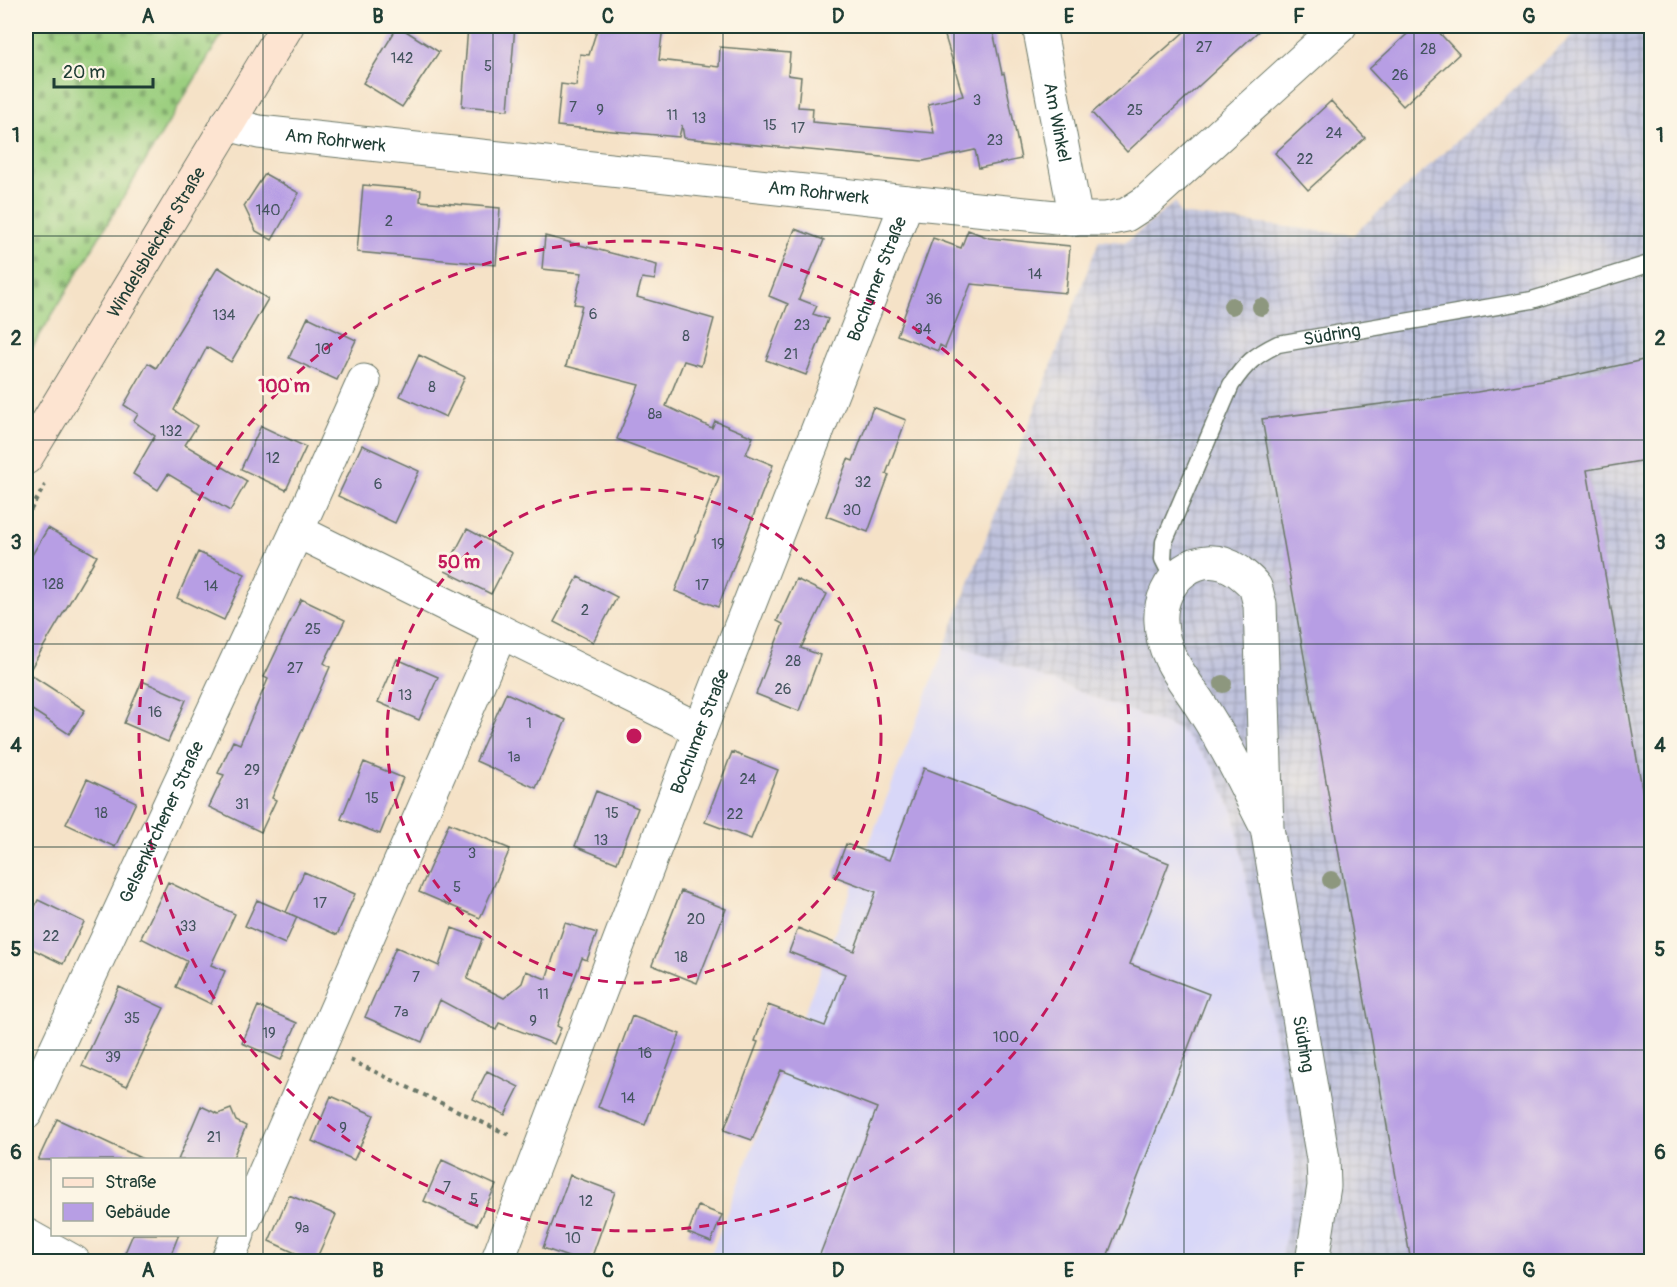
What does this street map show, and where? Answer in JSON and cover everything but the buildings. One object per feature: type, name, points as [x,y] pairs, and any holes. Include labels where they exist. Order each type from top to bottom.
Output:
[{"type":"main road","name":"Windelsbleicher Straße","points":[[26,458],[287,26]]},
{"type":"street","name":"Am Winkel","points":[[1039,26],[1076,219]]},
{"type":"street","name":"Am Rohrwerk","points":[[227,124],[259,132],[906,202],[1076,219],[1106,219],[1126,215],[1146,202],[1340,26]]},
{"type":"street","name":"Bochumer Straße","points":[[497,1262],[700,730],[906,202]]},
{"type":"street","name":"Gelsenkirchener Straße","points":[[26,1113],[297,531],[364,381]]},
{"type":"street","points":[[297,531],[700,730]]},
{"type":"street","name":"Südring","points":[[1267,828],[1225,745],[1180,676],[1165,647],[1161,622],[1163,598],[1173,579],[1190,566],[1206,562],[1225,562],[1242,573],[1255,586],[1260,614],[1267,828],[1323,1159],[1324,1186],[1312,1262]]},
{"type":"street","points":[[246,1215],[501,632]]},
{"type":"street","points":[[26,1235],[74,1262]]},
{"type":"street","points":[[227,1262],[237,1236]]},
{"type":"lane","name":"Südring","points":[[1173,579],[1163,559],[1164,542],[1231,385],[1242,368],[1259,353],[1278,345],[1532,300],[1652,263]]},
{"type":"path","points":[[320,1046],[540,1150]]},
{"type":"shaded area","points":[[1583,26],[1651,26],[1651,1261],[1281,1261],[1294,1192],[1295,1157],[1234,813],[1212,765],[1180,730],[947,641],[1099,240],[1126,242],[1175,202],[1180,214],[1353,235]]},
{"type":"shaded area","points":[[947,641],[1180,730],[1212,765],[1234,813],[1295,1157],[1294,1192],[1281,1261],[708,1262]]},
{"type":"green space","points":[[26,26],[227,26],[26,358]]}]
